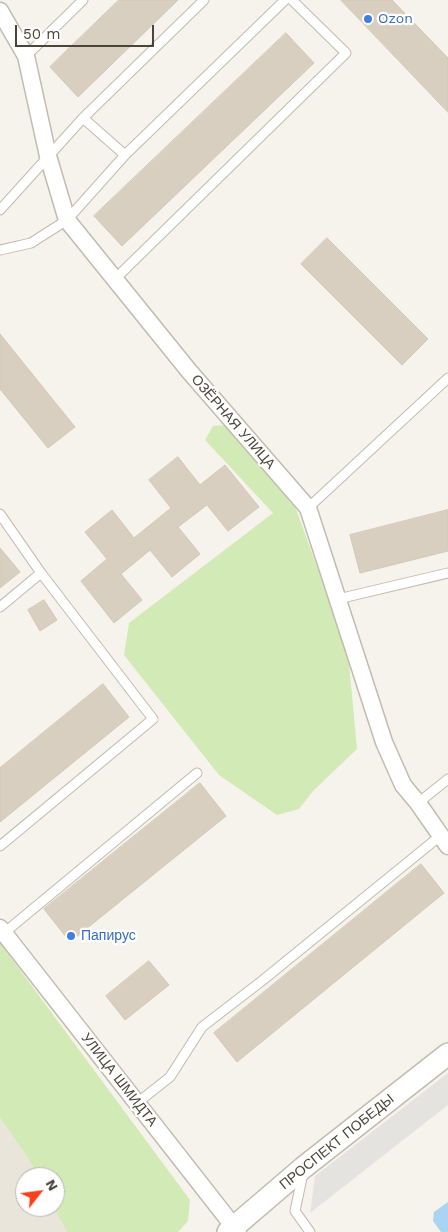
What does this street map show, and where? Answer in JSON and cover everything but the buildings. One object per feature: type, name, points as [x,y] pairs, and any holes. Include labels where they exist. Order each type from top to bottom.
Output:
[{"type":"street","name":"ОЗЁРНАЯ УЛИЦА","points":[[0,11],[26,56],[48,156],[67,220],[189,371],[308,508],[384,742],[403,785],[444,840]]},
{"type":"street","name":"УЛИЦА ШМИДТА","points":[[2,930],[233,1230]]},
{"type":"street","name":"ПРОСПЕКТ ПОБЕДЫ","points":[[233,1230],[304,1168],[448,1054]]},
{"type":"lane","points":[[26,56],[83,0]]},
{"type":"lane","points":[[0,210],[83,118],[204,0]]},
{"type":"lane","points":[[0,250],[31,243],[67,220],[125,155],[285,0]]},
{"type":"lane","points":[[114,279],[346,53],[292,0]]},
{"type":"lane","points":[[83,118],[125,155]]},
{"type":"lane","points":[[308,508],[448,378]]},
{"type":"lane","points":[[0,515],[41,573],[153,719],[0,846]]},
{"type":"lane","points":[[0,607],[41,573]]},
{"type":"lane","points":[[338,600],[448,573]]},
{"type":"lane","points":[[2,930],[197,773]]},
{"type":"lane","points":[[418,803],[448,779]]},
{"type":"lane","points":[[137,1103],[170,1076],[202,1027],[444,840]]},
{"type":"lane","points":[[304,1168],[295,1211],[310,1232]]},
{"type":"shaded area","points":[[448,1073],[448,1105],[310,1213],[315,1176]]},
{"type":"shaded area","points":[[0,1118],[33,1167],[15,1167],[15,1217],[59,1217],[67,1232],[0,1232]]},
{"type":"green space","points":[[226,425],[296,509],[348,653],[357,749],[313,791],[299,809],[277,815],[219,775],[124,655],[129,623],[273,513],[205,440],[213,426]]},
{"type":"green space","points":[[0,943],[190,1200],[188,1221],[178,1232],[67,1232],[59,1217],[65,1217],[65,1167],[33,1167],[0,1118]]},
{"type":"water","points":[[448,1202],[448,1232],[441,1232],[433,1221],[434,1212]]},
{"type":"place","name":"Ozon","points":[[368,19]]},
{"type":"place","name":"Папирус","points":[[71,936]]}]
